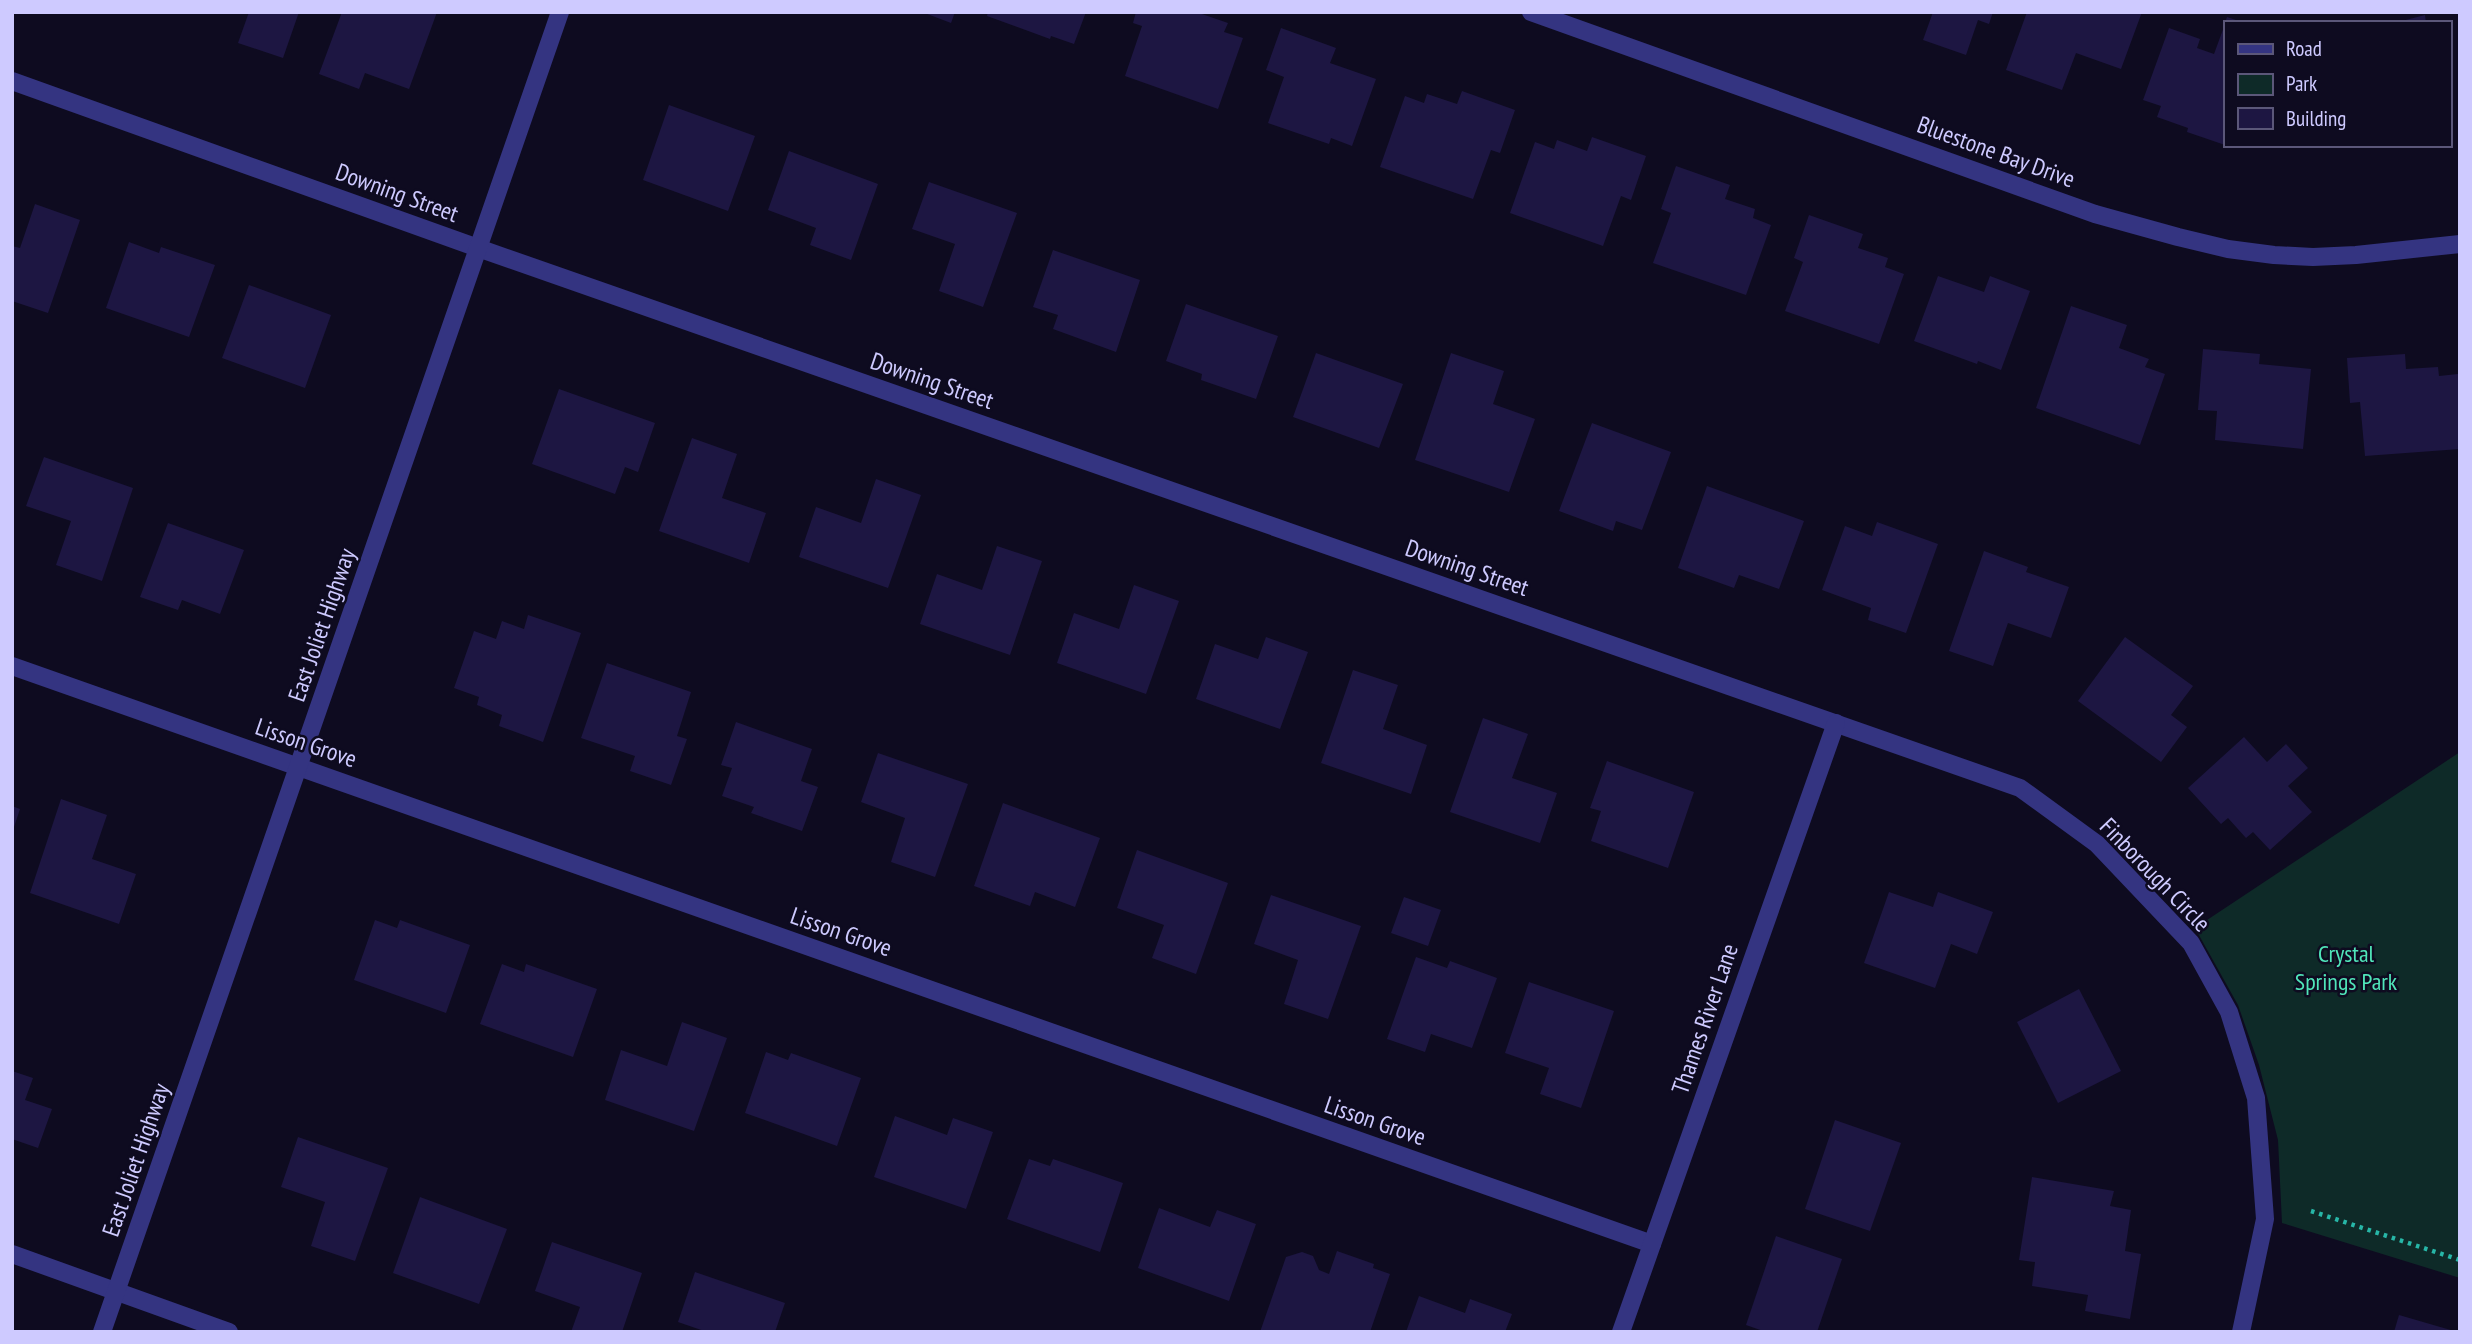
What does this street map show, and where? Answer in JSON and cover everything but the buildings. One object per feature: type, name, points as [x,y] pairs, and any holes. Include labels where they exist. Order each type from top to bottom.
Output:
[{"type":"street","name":"East Joliet Highway","points":[[102,1332],[560,12]]},
{"type":"street","name":"Bluestone Bay Drive","points":[[1531,12],[2095,214],[2178,237],[2274,256],[2313,257],[2460,244]]},
{"type":"street","name":"Downing Street","points":[[12,81],[478,248],[1836,723]]},
{"type":"street","name":"Lisson Grove","points":[[12,666],[1652,1244]]},
{"type":"street","name":"Thames River Lane","points":[[1621,1332],[1836,723]]},
{"type":"street","name":"Finborough Circle","points":[[1836,723],[2020,788],[2097,844],[2191,943],[2229,1012],[2256,1098],[2265,1219],[2241,1332]]},
{"type":"street","points":[[12,1254],[229,1332]]},
{"type":"path","points":[[2311,1211],[2460,1261]]},
{"type":"green space","name":"Crystal Springs Park","points":[[2460,752],[2460,1278],[2282,1223],[2278,1140],[2259,1065],[2238,1005],[2195,928]]}]
